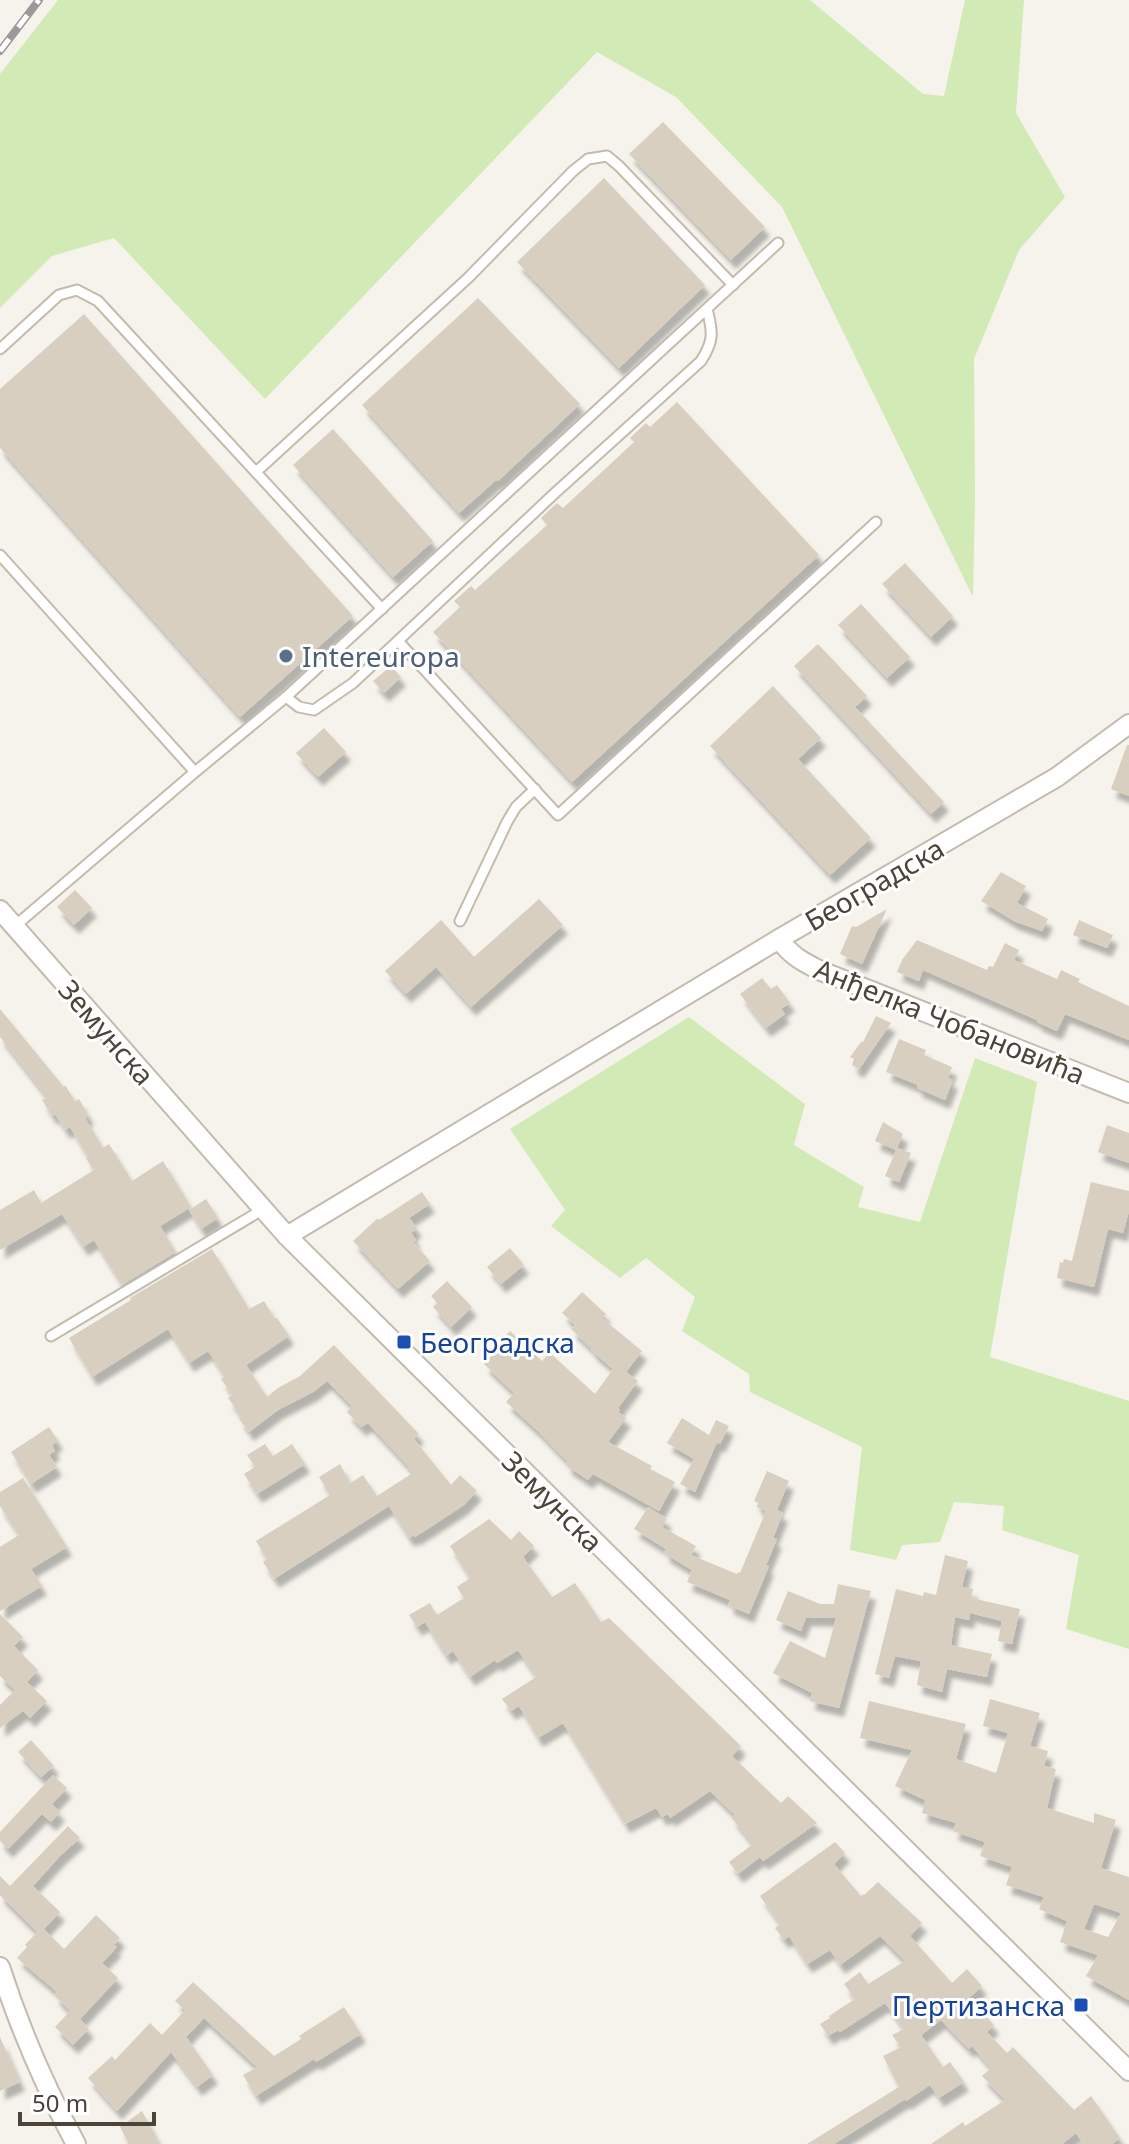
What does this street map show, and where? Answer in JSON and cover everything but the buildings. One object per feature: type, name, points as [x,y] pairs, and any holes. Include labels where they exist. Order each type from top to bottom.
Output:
[{"type":"street","name":"Београдска","points":[[287,1236],[779,939],[1057,777],[1129,724]]},
{"type":"street","name":"Земунска","points":[[0,910],[287,1236],[1129,2071]]},
{"type":"street","name":"Анђелка Чобановића","points":[[779,939],[789,953],[821,971],[1129,1093]]},
{"type":"street","points":[[0,1967],[18,2022],[76,2144]]},
{"type":"lane","points":[[256,472],[468,278],[544,199],[588,159],[607,156],[619,166],[733,285]]},
{"type":"lane","points":[[15,926],[286,697],[778,243]]},
{"type":"lane","points":[[0,349],[59,295],[77,290],[98,301],[382,609]]},
{"type":"lane","points":[[286,697],[299,707],[314,710],[353,683],[701,361],[710,347],[712,329],[707,309]]},
{"type":"lane","points":[[398,641],[558,815],[876,522]]},
{"type":"lane","points":[[0,555],[195,772]]},
{"type":"lane","points":[[460,921],[507,822],[516,807],[535,789]]},
{"type":"lane","points":[[51,1336],[262,1210]]},
{"type":"green space","points":[[58,0],[810,0],[923,94],[944,96],[965,0],[1024,0],[1016,113],[1065,197],[1019,250],[974,359],[973,597],[782,207],[676,97],[597,52],[265,399],[114,238],[52,256],[0,308],[0,74]]},
{"type":"green space","points":[[689,1017],[805,1104],[794,1145],[864,1187],[858,1207],[920,1222],[975,1058],[1037,1082],[990,1357],[1129,1401],[1129,1649],[1066,1629],[1079,1555],[1002,1530],[1004,1506],[954,1502],[940,1542],[902,1545],[896,1560],[850,1550],[862,1447],[750,1392],[749,1374],[682,1331],[695,1297],[646,1258],[620,1278],[551,1226],[565,1210],[510,1129]]},
{"type":"railway","points":[[0,51],[39,0]]},
{"type":"place","name":"Intereuropa","points":[[286,656]]},
{"type":"place","name":"Београдска","points":[[404,1342]]},
{"type":"place","name":"Пертизанска","points":[[1081,2005]]}]
